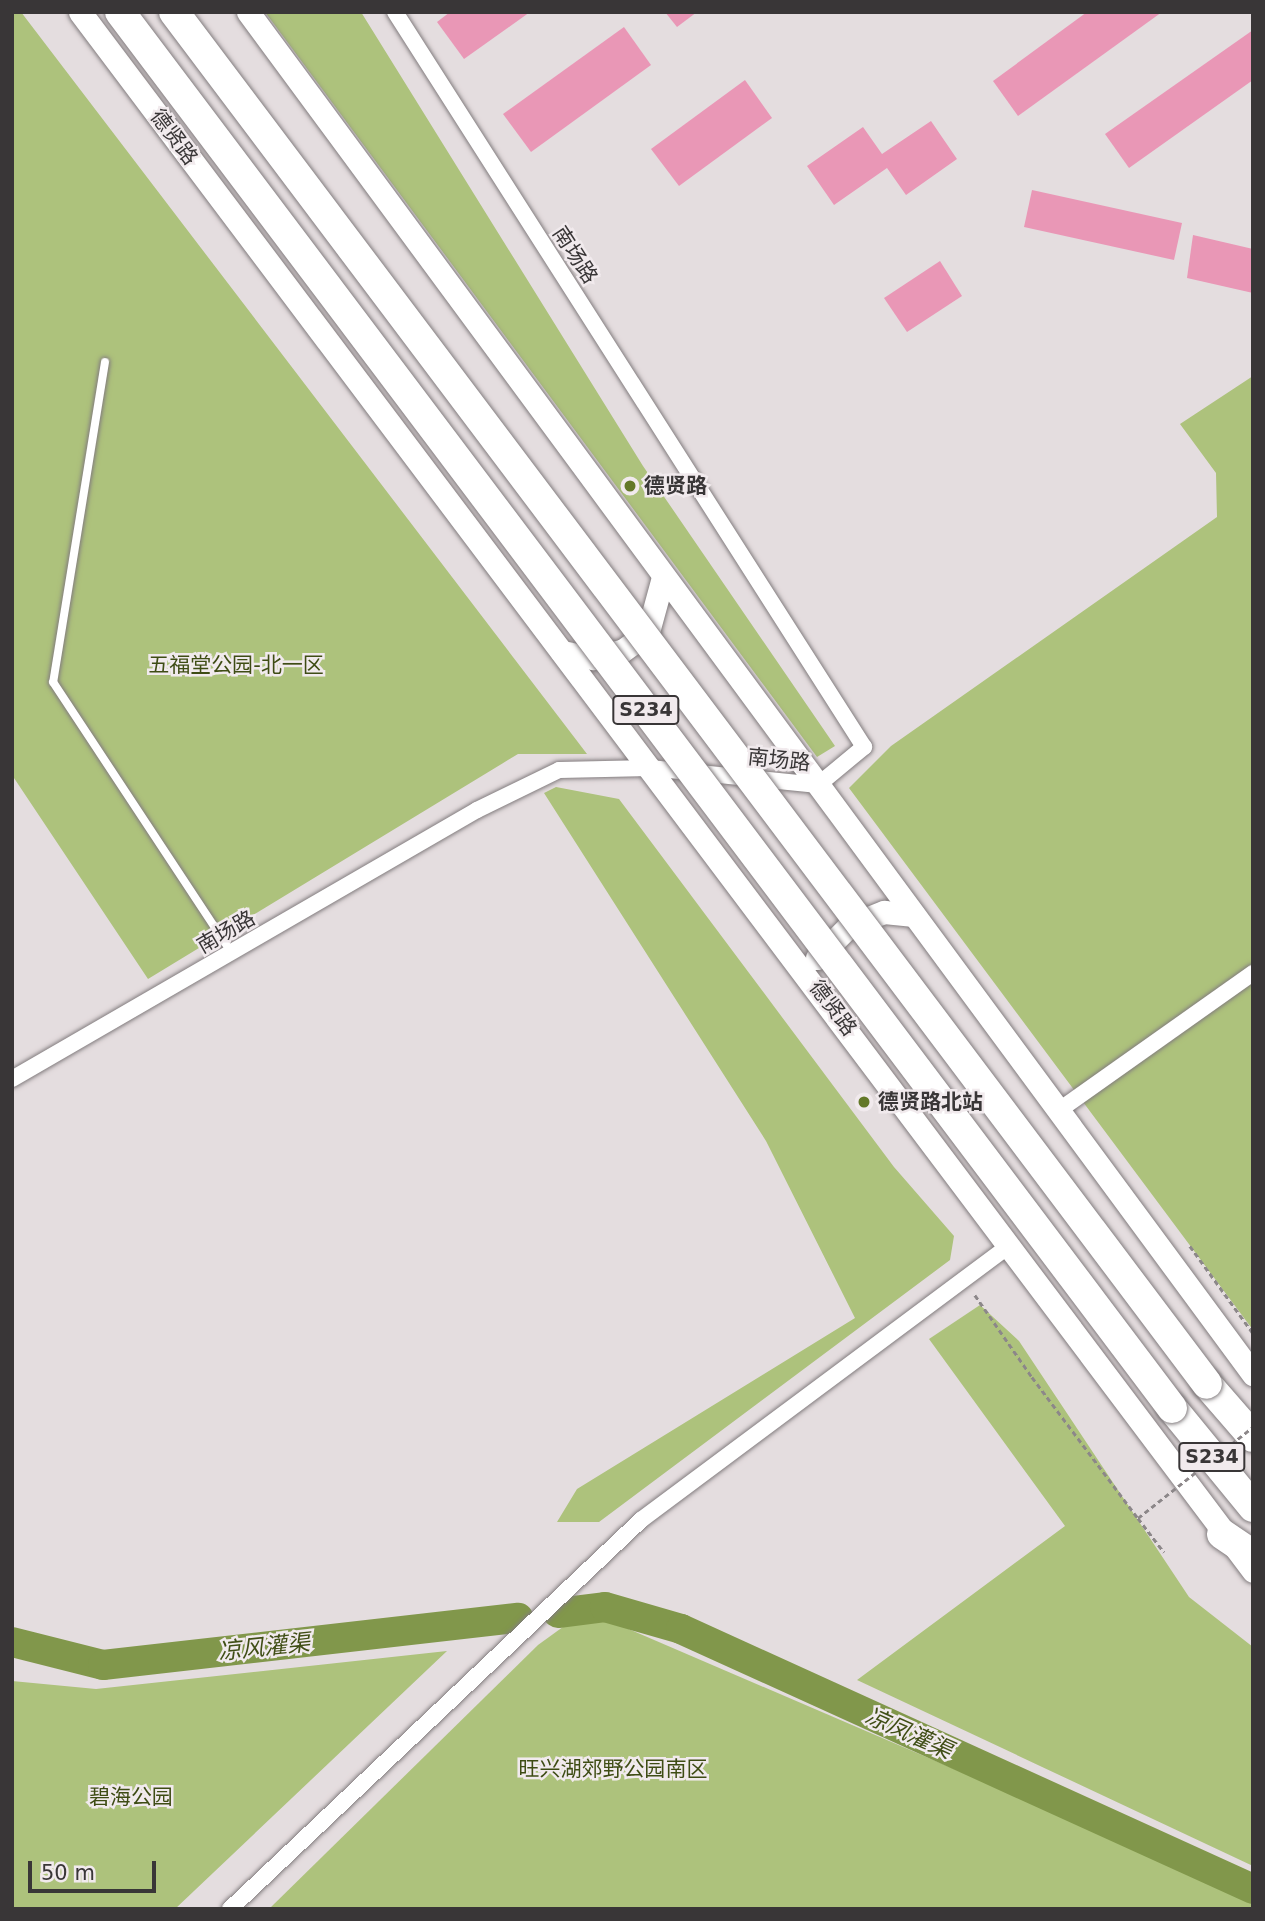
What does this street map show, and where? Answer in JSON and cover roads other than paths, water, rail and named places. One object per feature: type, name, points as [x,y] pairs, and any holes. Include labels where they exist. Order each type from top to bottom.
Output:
[{"type":"highway","name":"德贤路","points":[[120,12],[1172,1408],[1253,1507]]},
{"type":"highway","name":"S234","points":[[174,12],[1207,1384],[1253,1437]]},
{"type":"highway","points":[[1222,1534],[1253,1555]]},
{"type":"street","name":"德贤路","points":[[80,12],[1010,1245],[1222,1534],[1253,1571]]},
{"type":"street","points":[[248,12],[663,578],[1253,1374]]},
{"type":"street","name":"南场路","points":[[12,1079],[559,770],[650,768],[818,785],[864,747],[395,12]]},
{"type":"street","points":[[562,652],[593,658],[622,651],[648,632],[663,578]]},
{"type":"street","points":[[812,982],[819,951],[849,926],[884,912],[914,915]]},
{"type":"street","points":[[1058,1111],[1253,973]]},
{"type":"street","points":[[230,1909],[641,1520],[1010,1245]]},
{"type":"lane","points":[[104,362],[53,682],[231,953]]},
{"type":"waterway","name":"凉凤灌渠","points":[[558,1613],[605,1607],[681,1629],[1253,1889]]},
{"type":"waterway","name":"凉风灌渠","points":[[12,1642],[103,1665],[518,1618]]},
{"type":"place","name":"德贤路","points":[[630,486]]},
{"type":"place","name":"德贤路北站","points":[[864,1102]]},
{"type":"park label","name":"五福堂公园-北一区","points":[[236,665]]},
{"type":"park label","name":"旺兴湖郊野公园南区","points":[[613,1769]]},
{"type":"park label","name":"碧海公园","points":[[131,1797]]}]
